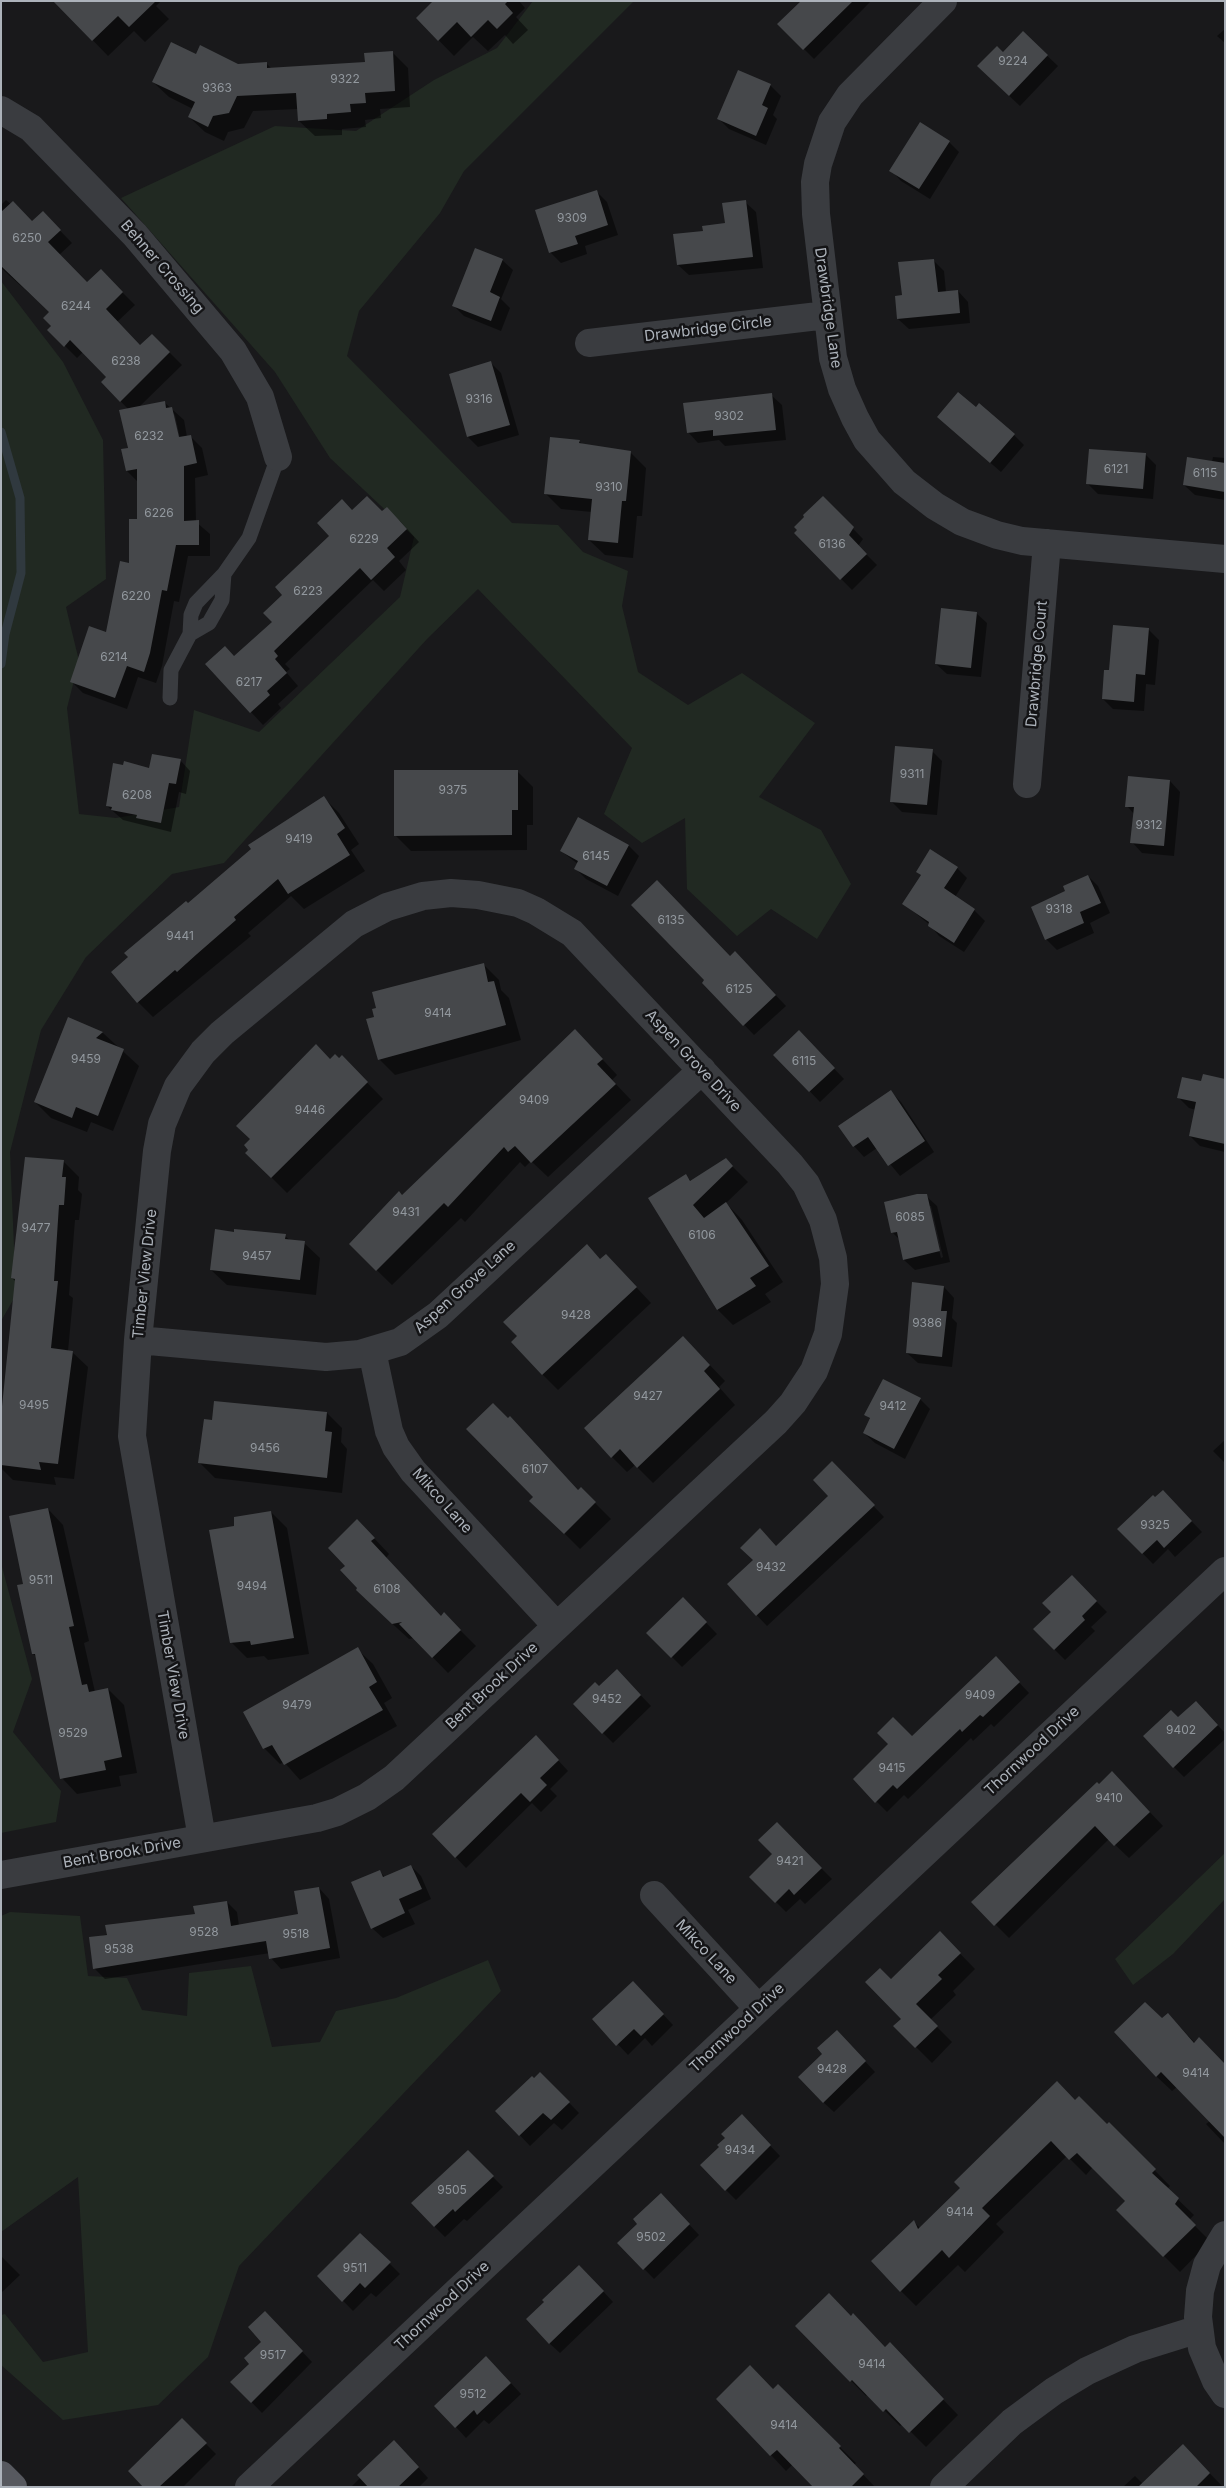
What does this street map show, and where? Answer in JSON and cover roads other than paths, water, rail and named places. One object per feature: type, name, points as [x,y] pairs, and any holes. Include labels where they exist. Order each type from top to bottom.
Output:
[{"type":"main road","points":[[1,2475],[13,2487]]},
{"type":"street","name":"Drawbridge Lane","points":[[943,1],[858,85],[839,110],[825,138],[818,164],[815,188],[827,315],[834,364],[849,406],[867,440],[899,477],[919,495],[962,522],[998,535],[1047,543],[1225,559]]},
{"type":"street","name":"Behner Crossing","points":[[1,110],[31,128],[135,234],[234,351],[260,397],[278,457]]},
{"type":"street","name":"Drawbridge Circle","points":[[589,343],[827,315]]},
{"type":"street","name":"Drawbridge Court","points":[[1027,784],[1047,543]]},
{"type":"street","name":"Timber View Drive","points":[[202,1838],[136,1472],[132,1436],[138,1340],[157,1151],[162,1124],[172,1098],[193,1063],[222,1033],[334,939],[365,917],[387,907],[423,896],[451,893],[486,896]]},
{"type":"street","name":"Aspen Grove Drive","points":[[486,896],[524,906],[572,933],[702,1070],[806,1184],[823,1220],[833,1258],[835,1284]]},
{"type":"street","name":"Aspen Grove Lane","points":[[138,1340],[326,1357],[348,1357],[372,1351],[404,1339],[438,1315],[702,1070]]},
{"type":"street","name":"Bent Brook Drive","points":[[1,1875],[317,1818],[338,1812],[367,1798],[394,1778],[776,1422],[793,1403],[814,1370],[828,1334],[835,1284]]},
{"type":"street","name":"Mikco Lane","points":[[372,1351],[389,1431],[396,1447],[413,1471],[556,1625]]},
{"type":"street","name":"Thornwood Drive","points":[[250,2487],[1225,1571]]},
{"type":"street","name":"Mikco Lane","points":[[654,1896],[758,2008]]},
{"type":"street","points":[[1225,2235],[1213,2253],[1200,2291],[1199,2330],[1202,2348],[1216,2381],[1225,2394]]},
{"type":"street","points":[[944,2487],[1012,2422],[1054,2391],[1087,2371],[1135,2349],[1199,2330]]},
{"type":"lane","points":[[170,698],[171,670],[190,634],[191,615],[196,603],[202,594],[224,574],[250,538],[278,457]]},
{"type":"lane","points":[[190,634],[209,623],[222,600],[224,574]]},
{"type":"waterway","points":[[1,432],[20,498],[21,573],[5,634],[1,664]]}]
